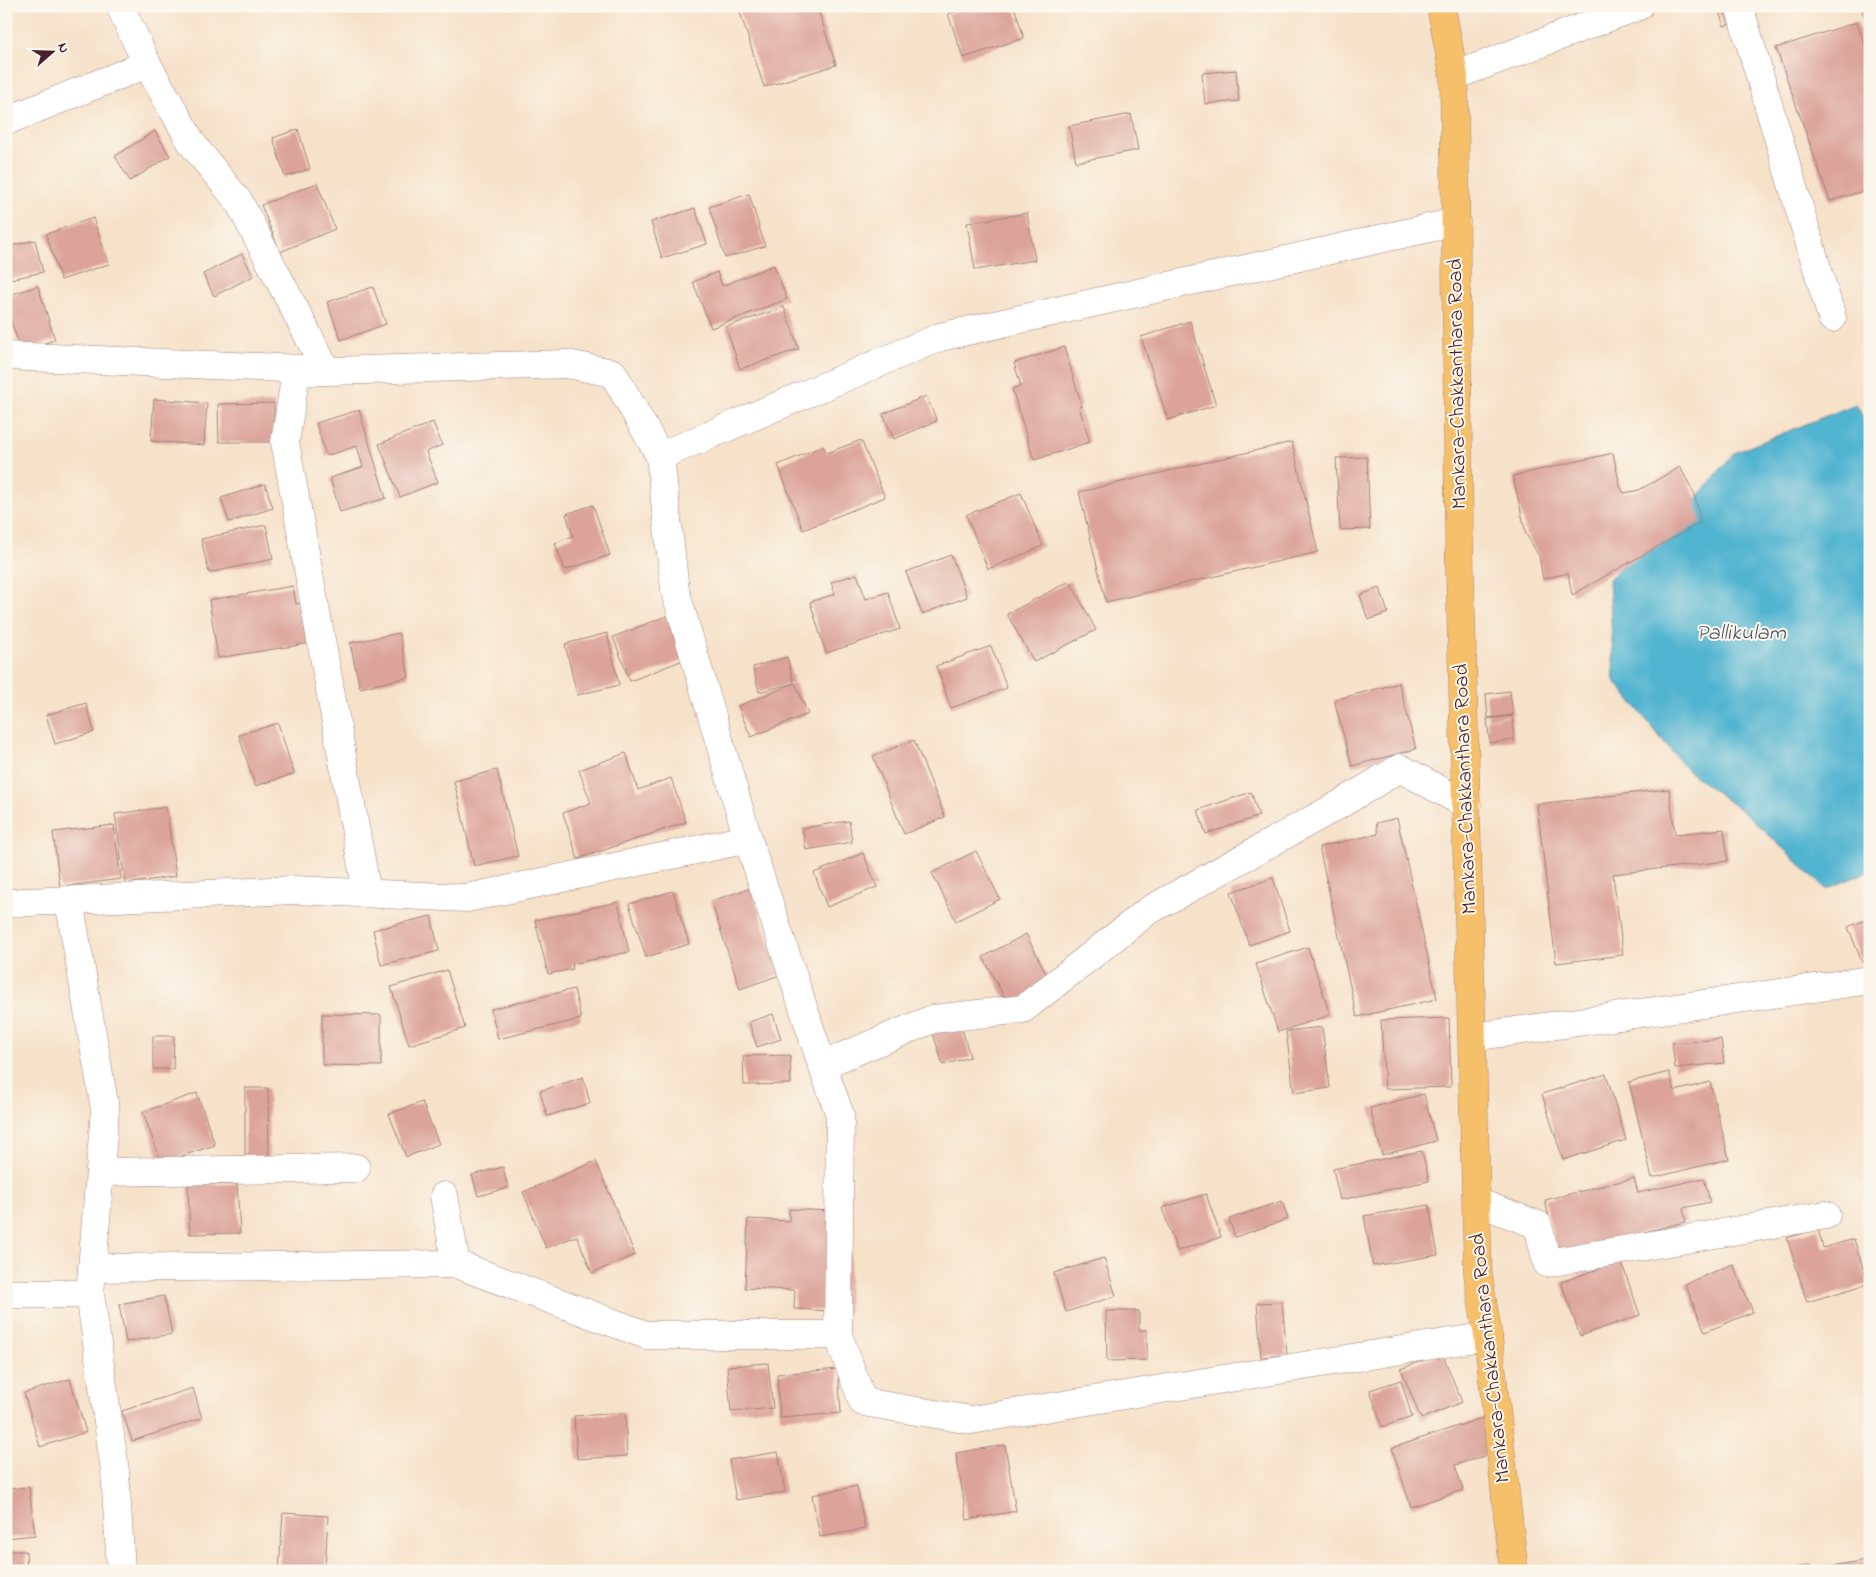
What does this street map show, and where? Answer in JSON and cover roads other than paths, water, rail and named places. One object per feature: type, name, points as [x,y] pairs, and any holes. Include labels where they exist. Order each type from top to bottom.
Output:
[{"type":"main road","name":"Mankara-Chakkanthara Road","points":[[1441,6],[1454,76],[1459,534],[1478,1275],[1488,1336],[1514,1571]]},
{"type":"street","points":[[120,6],[147,64],[193,144],[239,202],[326,370]]},
{"type":"street","points":[[1454,76],[1639,6]]},
{"type":"street","points":[[1739,6],[1832,318]]},
{"type":"street","points":[[6,121],[147,64]]},
{"type":"street","points":[[660,456],[940,337],[1456,222]]},
{"type":"street","points":[[6,356],[326,370]]},
{"type":"street","points":[[367,894],[285,442],[296,372],[567,364],[613,373],[660,456],[675,590],[748,839],[822,1065],[840,1114],[838,1335],[863,1402],[971,1420],[1488,1336]]},
{"type":"street","points":[[822,1065],[933,1019],[1023,1009],[1148,911],[1344,802],[1400,768],[1467,805]]},
{"type":"street","points":[[6,903],[294,890],[467,898],[748,839]]},
{"type":"street","points":[[69,900],[105,1110],[91,1281],[115,1471],[121,1571]]},
{"type":"street","points":[[1473,1037],[1870,980]]},
{"type":"street","points":[[100,1172],[356,1168]]},
{"type":"street","points":[[444,1196],[456,1264]]},
{"type":"street","points":[[1477,1202],[1538,1225],[1547,1263],[1826,1215]]},
{"type":"street","points":[[6,1294],[91,1281],[456,1264],[646,1335],[838,1335]]},
{"type":"water","name":"Pallikulam","points":[[1856,404],[1870,431],[1870,871],[1826,889],[1751,818],[1687,770],[1614,680],[1609,579],[1697,498],[1734,453]]}]
